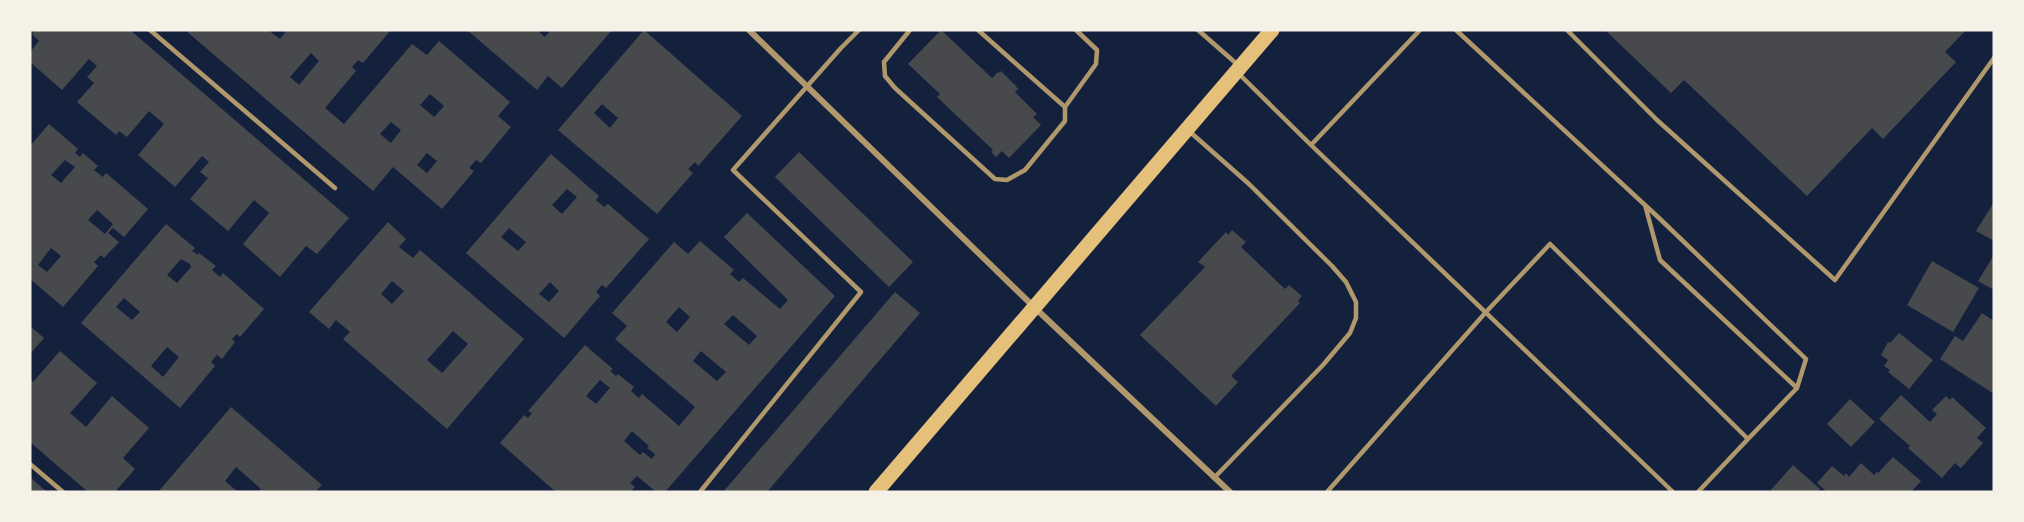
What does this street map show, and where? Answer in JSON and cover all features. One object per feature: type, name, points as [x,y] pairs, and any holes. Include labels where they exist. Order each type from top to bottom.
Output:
[{"type":"main road","points":[[876,492],[1272,30]]},
{"type":"street","points":[[749,30],[1034,307],[1230,492]]},
{"type":"lane","points":[[150,30],[335,188]]},
{"type":"lane","points":[[700,492],[861,292],[733,170],[859,30]]},
{"type":"lane","points":[[910,30],[884,62],[885,76],[895,88],[995,179],[1007,180],[1024,170],[1065,121],[1065,107],[1096,64],[1097,50],[1076,30]]},
{"type":"lane","points":[[978,30],[1065,107]]},
{"type":"lane","points":[[1198,30],[1311,145],[1673,492]]},
{"type":"lane","points":[[1311,145],[1420,30]]},
{"type":"lane","points":[[1456,30],[1645,205],[1806,359],[1797,388],[1698,492]]},
{"type":"lane","points":[[1567,30],[1657,120],[1835,280],[1994,58]]},
{"type":"lane","points":[[1187,129],[1249,184],[1332,266],[1346,282],[1356,302],[1356,318],[1350,333],[1323,365],[1214,478]]},
{"type":"lane","points":[[1645,205],[1660,260],[1797,388]]},
{"type":"lane","points":[[1327,492],[1486,312],[1550,244],[1748,439]]},
{"type":"lane","points":[[30,464],[63,492]]},
{"type":"building","points":[[35,30],[130,30],[349,218],[317,254],[306,246],[280,277],[243,244],[269,213],[254,200],[228,231],[190,199],[208,178],[200,172],[209,162],[202,156],[175,187],[138,155],[164,124],[149,111],[127,137],[119,131],[116,135],[77,102],[94,83],[87,77],[97,66],[89,59],[62,90],[30,62],[30,52],[39,41],[32,34]]},
{"type":"building","points":[[185,30],[268,30],[280,39],[287,30],[391,30],[363,63],[358,60],[352,67],[356,71],[325,108],[344,124],[412,44],[427,55],[439,41],[510,102],[498,116],[511,127],[481,163],[476,160],[469,168],[474,171],[442,209],[393,167],[373,191]],"holes":[[[311,53],[319,61],[299,85],[290,77]],[[430,94],[444,106],[434,117],[420,105]],[[391,122],[401,130],[391,143],[380,134]],[[427,153],[437,161],[427,173],[417,165]]]},
{"type":"building","points":[[467,30],[537,30],[545,37],[551,30],[612,30],[562,88],[548,76],[537,90]]},
{"type":"building","points":[[644,30],[742,116],[698,166],[695,162],[688,169],[693,173],[657,214],[558,130]],"holes":[[[602,104],[618,118],[610,128],[594,113]]]},
{"type":"building","points":[[941,30],[992,78],[1001,71],[1018,89],[1015,92],[1037,114],[1033,117],[1041,125],[1009,158],[1002,151],[996,157],[991,152],[993,150],[937,97],[940,94],[908,64]]},
{"type":"building","points":[[1605,30],[1966,30],[1945,52],[1956,62],[1883,139],[1872,128],[1807,196],[1684,80],[1671,93]]},
{"type":"building","points":[[49,124],[78,149],[75,153],[80,157],[83,153],[98,166],[94,170],[103,177],[106,173],[148,209],[124,237],[113,228],[108,233],[119,242],[104,258],[101,255],[94,262],[98,266],[63,307],[30,279],[30,146]],"holes":[[[65,160],[75,167],[61,183],[51,175]],[[97,210],[113,224],[105,234],[88,220]],[[51,248],[61,256],[47,272],[38,265]]]},
{"type":"building","points":[[799,152],[913,262],[889,287],[775,177]]},
{"type":"building","points":[[551,154],[599,196],[596,200],[604,207],[608,204],[649,239],[606,288],[602,285],[596,292],[600,296],[564,338],[466,253]],"holes":[[[567,189],[577,197],[562,214],[552,205]],[[509,228],[526,242],[518,251],[501,237]],[[550,282],[559,291],[549,302],[539,294]]]},
{"type":"building","points":[[1994,202],[1994,241],[1976,231]]},
{"type":"building","points":[[747,213],[835,296],[665,492],[656,492],[637,476],[630,483],[635,487],[630,492],[556,492],[500,443],[524,415],[528,418],[532,413],[528,411],[585,345],[613,369],[610,371],[616,376],[618,374],[634,387],[631,391],[639,398],[642,394],[679,426],[695,407],[615,339],[627,326],[612,313],[674,242],[688,254],[700,241],[734,270],[730,274],[739,282],[743,278],[780,309],[788,300],[724,237]],"holes":[[[679,307],[690,317],[677,332],[666,322]],[[733,315],[757,336],[749,345],[724,324]],[[701,351],[726,372],[717,381],[693,361]],[[600,380],[610,388],[596,404],[586,396]],[[632,431],[655,454],[652,459],[643,452],[640,455],[624,441]]]},
{"type":"building","points":[[388,222],[406,239],[399,247],[413,258],[420,250],[524,339],[447,429],[343,339],[350,332],[336,320],[329,329],[309,312]],"holes":[[[392,281],[404,291],[392,304],[381,294]],[[453,331],[468,344],[442,373],[427,360]]]},
{"type":"building","points":[[166,224],[195,248],[192,251],[198,255],[199,253],[216,266],[212,270],[220,277],[223,273],[264,309],[240,337],[237,334],[232,339],[235,342],[222,359],[217,355],[211,362],[215,366],[180,408],[81,323]],"holes":[[[181,259],[191,267],[177,283],[167,275]],[[124,298],[140,312],[132,320],[116,307]],[[167,347],[179,357],[163,377],[151,366]]]},
{"type":"building","points":[[1232,230],[1246,242],[1241,247],[1285,289],[1289,285],[1302,296],[1298,301],[1300,303],[1231,376],[1238,382],[1216,406],[1140,335],[1205,267],[1198,262],[1226,232],[1228,235]]},
{"type":"building","points":[[1994,255],[1994,290],[1978,281]]},
{"type":"building","points":[[1932,261],[1979,288],[1953,332],[1907,305]]},
{"type":"building","points":[[895,292],[920,313],[767,492],[723,492]]},
{"type":"building","points":[[1982,313],[1994,321],[1994,394],[1940,359],[1955,336],[1963,341]]},
{"type":"building","points":[[30,326],[44,338],[30,354]]},
{"type":"building","points":[[1899,333],[1933,360],[1909,389],[1888,372],[1890,370],[1884,366],[1888,360],[1881,355],[1888,342],[1890,343]]},
{"type":"building","points":[[60,351],[97,383],[70,413],[86,427],[112,396],[149,428],[123,458],[135,469],[115,492],[88,492],[30,442],[30,379],[33,382]]},
{"type":"building","points":[[1901,395],[1930,422],[1937,414],[1932,410],[1946,396],[1950,400],[1952,397],[1986,428],[1977,438],[1983,443],[1961,468],[1955,463],[1942,478],[1879,419]]},
{"type":"building","points":[[1850,399],[1875,422],[1851,447],[1827,424]]},
{"type":"building","points":[[231,407],[322,485],[315,492],[258,492],[261,489],[236,467],[225,481],[238,492],[158,492]]},
{"type":"building","points":[[1893,457],[1921,481],[1911,492],[1827,492],[1817,483],[1832,466],[1844,476],[1846,473],[1849,477],[1861,463],[1874,475]]},
{"type":"building","points":[[1793,465],[1820,489],[1817,492],[1769,492]]},
{"type":"building","points":[[30,477],[47,492],[30,492]]}]
